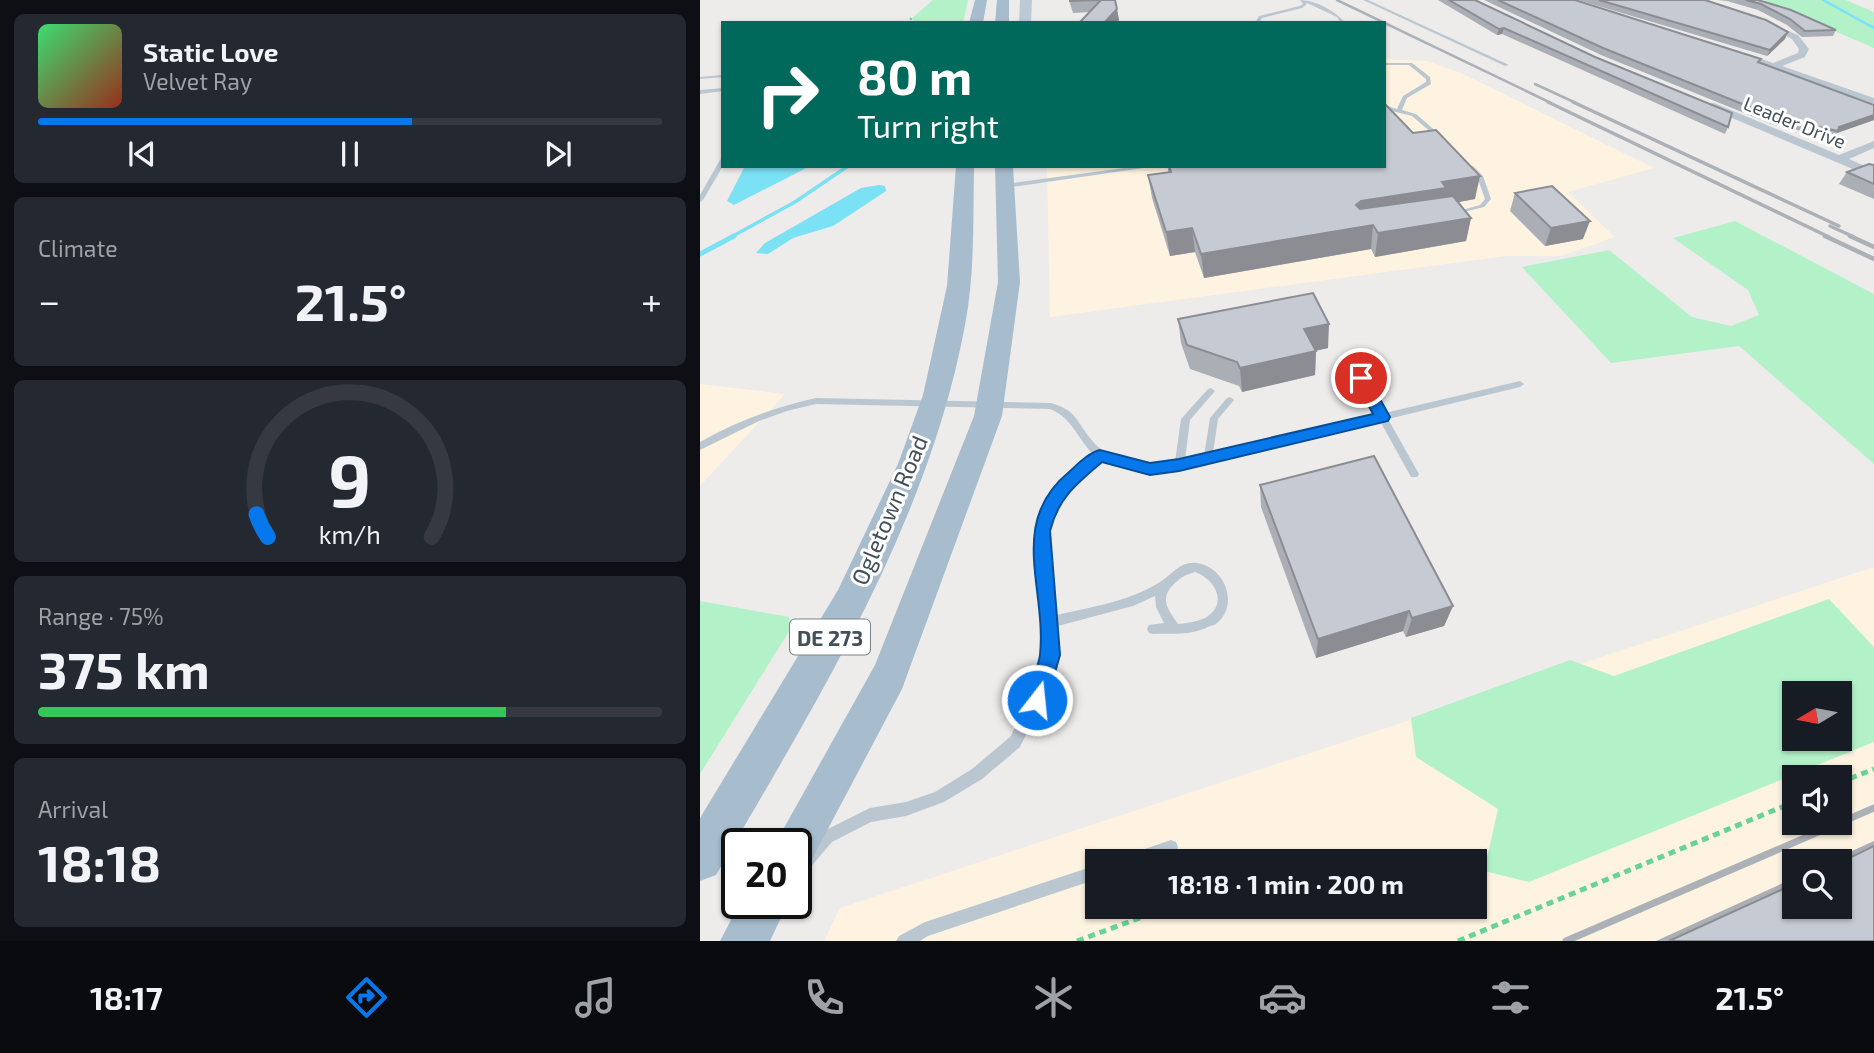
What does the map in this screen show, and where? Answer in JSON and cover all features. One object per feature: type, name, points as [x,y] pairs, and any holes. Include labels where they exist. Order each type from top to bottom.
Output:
[{"type":"main road","points":[[976,21],[981,0]]},
{"type":"main road","points":[[1002,21],[1003,0]]},
{"type":"main road","name":"Ogletown Road","points":[[700,859],[808,679],[848,603],[880,539],[933,401],[958,292],[965,168]]},
{"type":"main road","name":"DE 273","points":[[806,828],[889,676],[950,521],[990,403],[1009,282],[1005,176]]},
{"type":"main road","points":[[744,941],[756,919]]},
{"type":"street","points":[[1025,21],[1026,0]]},
{"type":"street","points":[[1758,19],[1795,37],[1804,49],[1801,55],[1776,65]]},
{"type":"street","points":[[1720,48],[1874,100]]},
{"type":"street","name":"Leader Drive","points":[[1699,101],[1874,174]]},
{"type":"street","points":[[1840,159],[1874,144]]},
{"type":"lane","points":[[1258,21],[1261,17],[1301,7],[1305,4],[1303,0]]},
{"type":"lane","points":[[1303,0],[1338,16],[1342,21]]},
{"type":"lane","points":[[1365,0],[1507,65]]},
{"type":"lane","points":[[1386,64],[1410,64],[1428,78],[1429,83],[1405,97],[1400,109]]},
{"type":"lane","points":[[700,78],[721,76]]},
{"type":"lane","points":[[700,92],[721,89]]},
{"type":"lane","points":[[1386,107],[1415,115],[1446,143]]},
{"type":"lane","points":[[1446,215],[1471,211],[1482,206],[1488,199],[1480,176],[1463,160]]},
{"type":"lane","points":[[700,200],[721,163]]},
{"type":"lane","points":[[1005,176],[1124,168]]},
{"type":"lane","points":[[1361,378],[1414,474]]},
{"type":"lane","points":[[700,446],[727,430],[780,408],[816,401],[933,401],[1017,407],[1051,406],[1066,410],[1100,456],[1150,469],[1179,465],[1520,384]]},
{"type":"lane","points":[[1179,465],[1186,419],[1211,391]]},
{"type":"lane","points":[[1208,458],[1214,418],[1230,400]]},
{"type":"lane","points":[[812,854],[827,837],[870,815],[906,808],[939,797],[977,775],[1015,742],[1037,700],[1050,655],[1042,531],[1047,509],[1060,489],[1100,456]]},
{"type":"lane","points":[[1048,623],[1133,601],[1186,569],[1206,569],[1218,577],[1225,593],[1216,616],[1190,628],[1153,629]]},
{"type":"lane","points":[[1166,583],[1159,596],[1161,611],[1174,628]]},
{"type":"lane","points":[[1165,849],[1171,847]]},
{"type":"lane","points":[[904,941],[925,930],[1085,876]]},
{"type":"lane","points":[[751,941],[765,919]]},
{"type":"path","points":[[910,18],[913,21]]},
{"type":"path","points":[[1852,777],[1874,768]]},
{"type":"path","points":[[1458,941],[1782,807]]},
{"type":"path","points":[[1077,941],[1137,919]]},
{"type":"shaded area","points":[[1386,59],[1427,61],[1461,73],[1654,168],[1568,192],[1615,237],[1561,256],[1506,256],[1050,317],[1047,168],[1386,168]]},
{"type":"shaded area","points":[[700,384],[785,394],[700,486]]},
{"type":"shaded area","points":[[1874,567],[1874,941],[824,941],[840,908]]},
{"type":"green space","points":[[933,0],[968,0],[963,21],[914,21],[912,18]]},
{"type":"green space","points":[[1763,0],[1846,0],[1874,12],[1874,48]]},
{"type":"green space","points":[[1735,221],[1874,294],[1874,464],[1739,346],[1611,363],[1522,267],[1609,250],[1692,317],[1731,326],[1759,315],[1748,290],[1673,238]]},
{"type":"green space","points":[[1829,599],[1874,647],[1874,742],[1852,751],[1852,681],[1782,681],[1782,751],[1852,751],[1817,765],[1782,765],[1782,779],[1529,882],[1487,872],[1487,858],[1498,809],[1416,757],[1411,718],[1570,660],[1614,676]]},
{"type":"green space","points":[[700,601],[789,617],[790,630],[700,774]]},
{"type":"water","points":[[744,168],[806,168],[734,205],[727,201]]},
{"type":"water","points":[[885,186],[886,191],[833,226],[793,238],[768,254],[756,253],[765,243],[861,188]]},
{"type":"building","points":[[1101,0],[1115,0],[1117,9],[1106,21],[1081,21]]},
{"type":"building","points":[[1449,0],[1475,0],[1595,57],[1732,113],[1728,127],[1504,28],[1499,29]]},
{"type":"building","points":[[1498,0],[1575,0],[1761,59],[1758,62],[1874,105],[1874,115],[1839,127],[1838,131],[1777,118],[1603,48]]},
{"type":"building","points":[[1599,0],[1705,0],[1766,20],[1788,32],[1770,50]]},
{"type":"building","points":[[1746,0],[1758,0],[1791,10],[1836,30],[1805,31],[1790,19],[1761,4]]},
{"type":"building","points":[[1386,105],[1413,133],[1436,130],[1480,176],[1442,182],[1446,188],[1361,201],[1356,205],[1360,209],[1453,196],[1471,218],[1378,233],[1373,225],[1201,254],[1192,228],[1166,232],[1148,175],[1171,172],[1170,168],[1386,168]]},
{"type":"building","points":[[1869,164],[1874,165],[1874,184],[1847,172]]},
{"type":"building","points":[[1552,186],[1590,221],[1551,228],[1515,193]]},
{"type":"building","points":[[1313,293],[1329,324],[1304,329],[1316,351],[1240,368],[1237,362],[1187,345],[1178,319]]},
{"type":"building","points":[[1374,456],[1453,606],[1412,618],[1409,611],[1318,639],[1260,485]]},
{"type":"building","points":[[1874,846],[1874,941],[1669,941],[1782,889],[1782,919],[1852,919],[1852,857]]},
{"type":"waterway","points":[[1823,0],[1874,28]]},
{"type":"waterway","points":[[731,237],[795,202],[845,168]]},
{"type":"waterway","points":[[700,254],[734,236]]},
{"type":"railway","points":[[1337,0],[1381,21]]},
{"type":"railway","points":[[1386,24],[1551,103]]},
{"type":"railway","points":[[1535,84],[1576,103]]},
{"type":"railway","points":[[1548,102],[1829,237]]},
{"type":"railway","points":[[1573,102],[1839,226]]},
{"type":"railway","points":[[1830,226],[1854,237]]},
{"type":"railway","points":[[1825,236],[1874,259]]},
{"type":"railway","points":[[1850,236],[1874,247]]},
{"type":"railway","points":[[1566,941],[1874,808]]},
{"type":"route","points":[[1037,700],[1050,655],[1042,531],[1047,509],[1060,489],[1100,456],[1150,469],[1179,465],[1382,417],[1361,378]]}]
